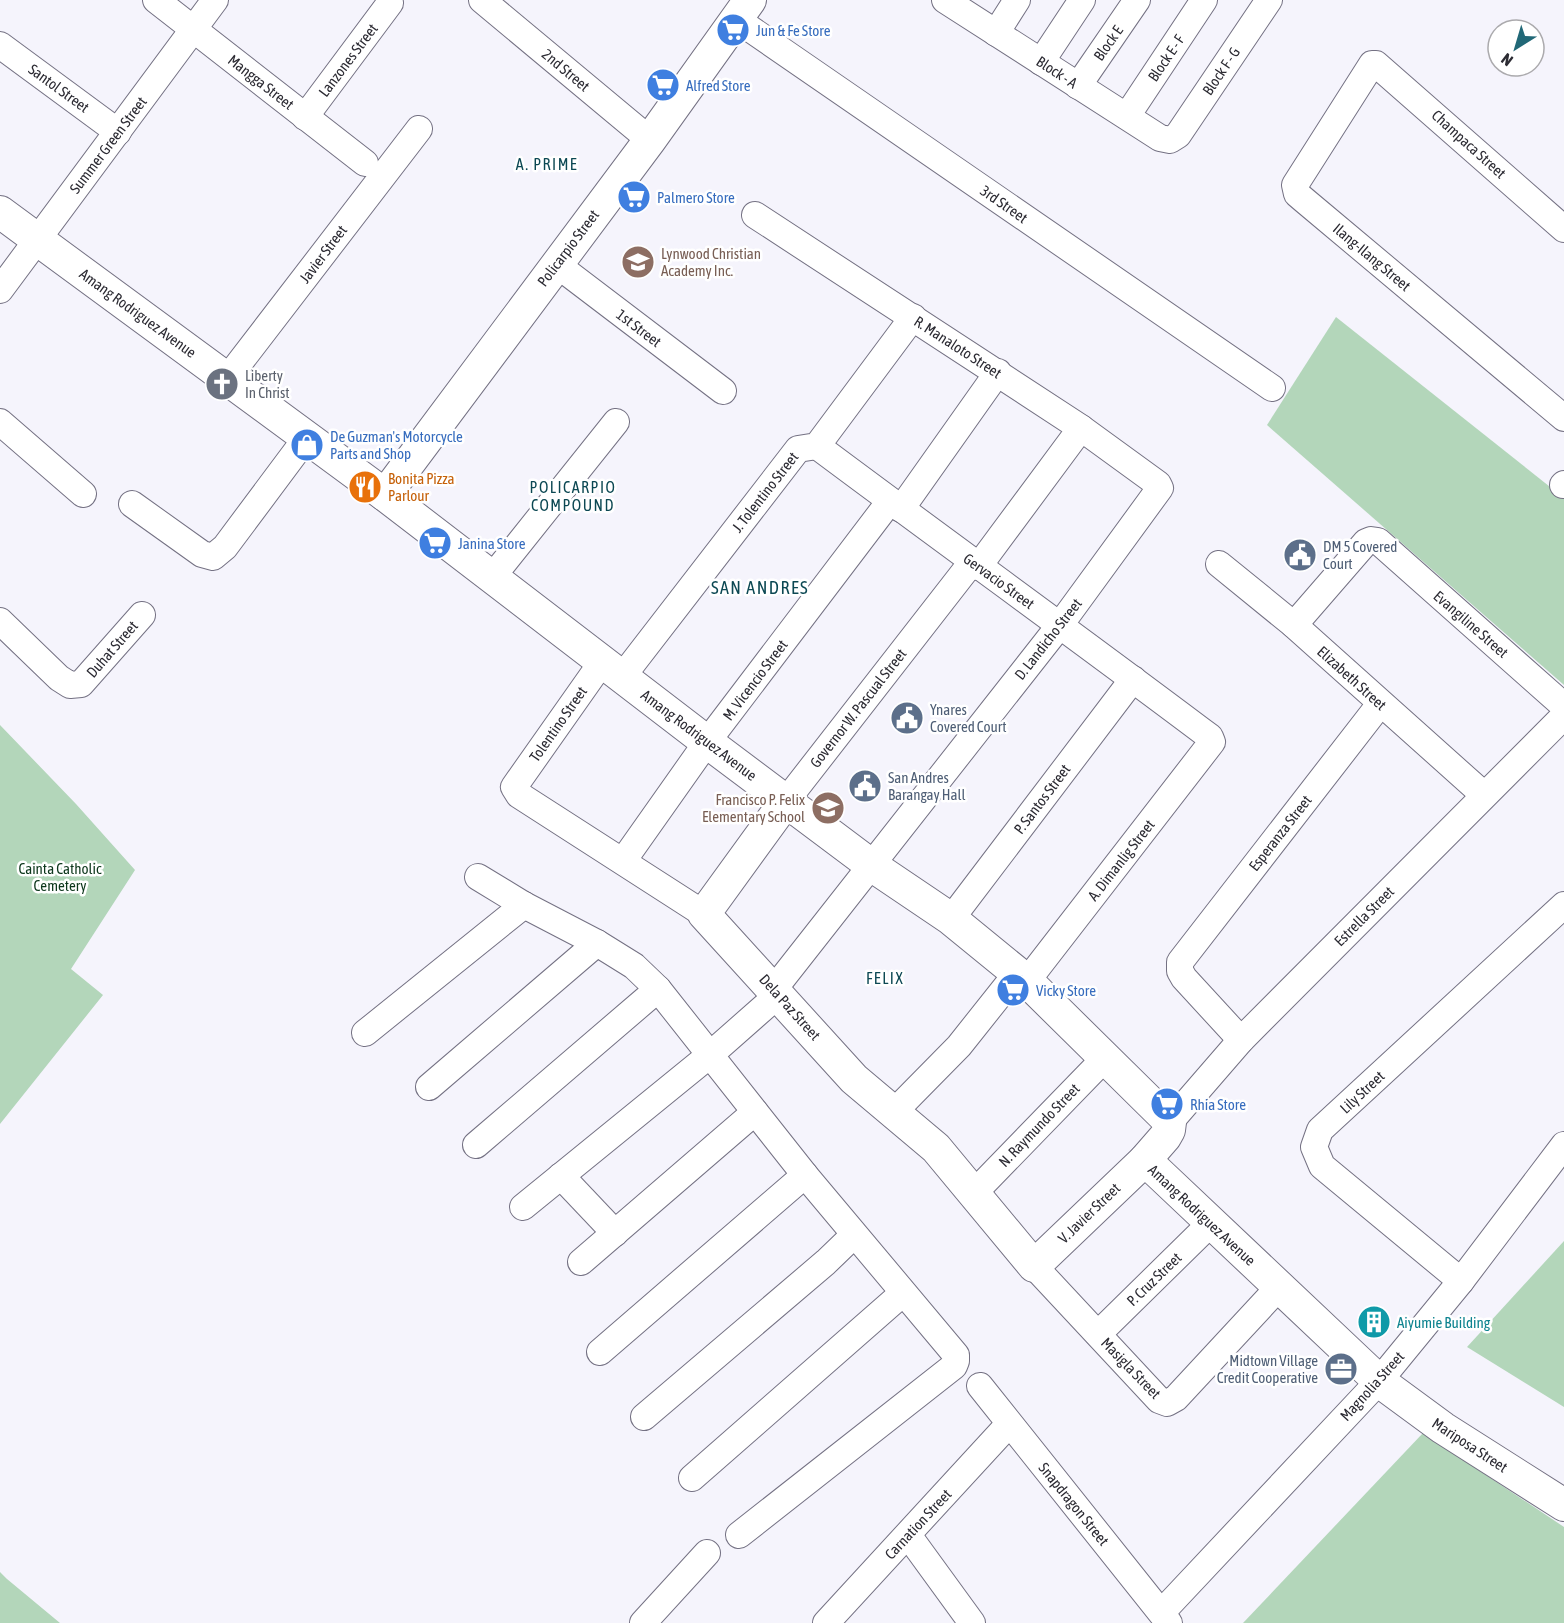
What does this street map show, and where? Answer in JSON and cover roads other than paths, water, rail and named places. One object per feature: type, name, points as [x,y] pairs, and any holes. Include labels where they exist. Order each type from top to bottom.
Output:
[{"type":"street","name":"Mangga Street","points":[[156,0],[365,163]]},
{"type":"street","name":"Summer Green Street","points":[[0,290],[215,0]]},
{"type":"street","name":"2nd Street","points":[[482,0],[650,140]]},
{"type":"street","name":"Block - A","points":[[946,0],[1160,138],[1170,140]]},
{"type":"street","points":[[996,33],[1017,0]]},
{"type":"street","points":[[1041,62],[1082,0]]},
{"type":"street","name":"Block E","points":[[1078,86],[1137,0]]},
{"type":"street","name":"Block E - F","points":[[1127,116],[1204,0]]},
{"type":"street","name":"Block F - G","points":[[1170,140],[1178,135],[1269,0]]},
{"type":"street","name":"Lanzones Street","points":[[305,117],[390,3]]},
{"type":"street","name":"Policarpio Street","points":[[385,495],[650,140],[743,10]]},
{"type":"street","name":"3rd Street","points":[[743,10],[1272,388]]},
{"type":"street","name":"Santol Street","points":[[0,45],[118,132]]},
{"type":"street","name":"Champaca Street","points":[[1372,64],[1381,66],[1564,229]]},
{"type":"street","name":"Ilang-Ilang Street","points":[[1372,64],[1295,186],[1298,194],[1564,418]]},
{"type":"street","name":"Javier Street","points":[[227,378],[419,129]]},
{"type":"street","name":"Amang Rodriguez Avenue","points":[[0,212],[385,495],[871,865],[951,919],[1022,977],[1170,1122],[1165,1137],[1144,1160],[1379,1381]]},
{"type":"street","name":"R. Manaloto Street","points":[[754,215],[998,372],[1158,484]]},
{"type":"street","name":"1st Street","points":[[556,264],[723,391]]},
{"type":"street","name":"J. Tolentino Street","points":[[612,670],[798,449],[817,446],[913,317]]},
{"type":"street","name":"M. Vicencio Street","points":[[623,861],[707,742],[998,372]]},
{"type":"street","points":[[493,576],[616,422]]},
{"type":"street","name":"Governor W. Pascual Street","points":[[704,914],[786,801],[975,565],[1081,428]]},
{"type":"street","points":[[2,430],[83,494]]},
{"type":"street","points":[[132,504],[202,554],[213,557],[225,547],[307,437]]},
{"type":"street","name":"Gervacio Street","points":[[817,446],[1209,737]]},
{"type":"street","name":"D. Landicho Street","points":[[523,1207],[711,1054],[776,992],[871,865],[1060,625],[1159,492],[1158,484]]},
{"type":"street","name":"Evangiline Street","points":[[1294,625],[1366,542],[1378,541],[1564,706]]},
{"type":"street","name":"Elizabeth Street","points":[[1219,564],[1294,625],[1484,795]]},
{"type":"street","name":"Duhat Street","points":[[0,621],[59,678],[70,685],[81,684],[142,615]]},
{"type":"street","name":"Tolentino Street","points":[[514,787],[612,670]]},
{"type":"street","name":"P. Santos Street","points":[[951,919],[1133,680]]},
{"type":"street","name":"Esperanza Street","points":[[1240,1040],[1184,978],[1180,971],[1180,962],[1380,704]]},
{"type":"street","name":"Estrella Street","points":[[1170,1122],[1240,1040],[1564,716]]},
{"type":"street","name":"A. Dimanlig Street","points":[[894,1112],[1022,977],[1210,746],[1212,742],[1209,737]]},
{"type":"street","name":"Dela Paz Street","points":[[514,787],[519,795],[704,914],[854,1079],[936,1148],[1034,1266]]},
{"type":"street","points":[[478,878],[597,943],[634,966],[658,989],[805,1175],[956,1355],[954,1366],[739,1534]]},
{"type":"street","points":[[365,1033],[524,905]]},
{"type":"street","name":"Lily Street","points":[[1461,1281],[1322,1166],[1314,1147],[1320,1130],[1564,905]]},
{"type":"street","points":[[429,1087],[597,943]]},
{"type":"street","points":[[476,1146],[658,989]]},
{"type":"street","name":"N. Raymundo Street","points":[[974,1193],[1105,1058]]},
{"type":"street","points":[[581,1262],[755,1112]]},
{"type":"street","name":"Magnolia Street","points":[[1165,1618],[1379,1381],[1461,1281],[1564,1145]]},
{"type":"street","name":"V. Javier Street","points":[[1034,1266],[1144,1160]]},
{"type":"street","points":[[600,1352],[805,1175]]},
{"type":"street","points":[[561,1176],[615,1233]]},
{"type":"street","name":"P. Cruz Street","points":[[1098,1334],[1211,1223]]},
{"type":"street","points":[[644,1417],[826,1262],[854,1235]]},
{"type":"street","name":"Masigla Street","points":[[1034,1266],[1160,1400],[1167,1403],[1176,1398],[1279,1287]]},
{"type":"street","points":[[692,1478],[903,1293]]},
{"type":"street","name":"Mariposa Street","points":[[1379,1381],[1443,1428],[1564,1505]]},
{"type":"street","name":"Snapdragon Street","points":[[980,1386],[1165,1618]]},
{"type":"street","name":"Carnation Street","points":[[826,1623],[1009,1425]]},
{"type":"street","points":[[908,1535],[972,1623]]},
{"type":"street","points":[[643,1623],[706,1553]]},
{"type":"place","name":"Jun & Fe Store","points":[[733,30]]},
{"type":"place","name":"Alfred Store","points":[[663,85]]},
{"type":"place","name":"Palmero Store","points":[[634,197]]},
{"type":"place","name":"Lynwood Christian Academy Inc.","points":[[638,262]]},
{"type":"place","name":"Liberty In Christ","points":[[222,384]]},
{"type":"place","name":"De Guzman's Motorcycle Parts and Shop","points":[[307,445]]},
{"type":"place","name":"Bonita Pizza Parlour","points":[[365,487]]},
{"type":"place","name":"Janina Store","points":[[435,543]]},
{"type":"place","name":"DM 5 Covered Court","points":[[1300,555]]},
{"type":"place","name":"Ynares Covered Court","points":[[907,718]]},
{"type":"place","name":"San Andres Barangay Hall","points":[[865,786]]},
{"type":"place","name":"Francisco P. Felix Elementary School","points":[[828,808]]},
{"type":"place","name":"Vicky Store","points":[[1013,990]]},
{"type":"place","name":"Rhia Store","points":[[1167,1104]]},
{"type":"place","name":"Aiyumie Building","points":[[1374,1322]]},
{"type":"place","name":"Midtown Village Credit Cooperative","points":[[1341,1369]]},
{"type":"district","name":"A. PRIME","points":[[547,164]]},
{"type":"district","name":"POLICARPIO COMPOUND","points":[[573,496]]},
{"type":"district","name":"SAN ANDRES","points":[[760,587]]},
{"type":"district","name":"FELIX","points":[[885,978]]},
{"type":"park label","name":"Cainta Catholic Cemetery","points":[[60,876]]}]
